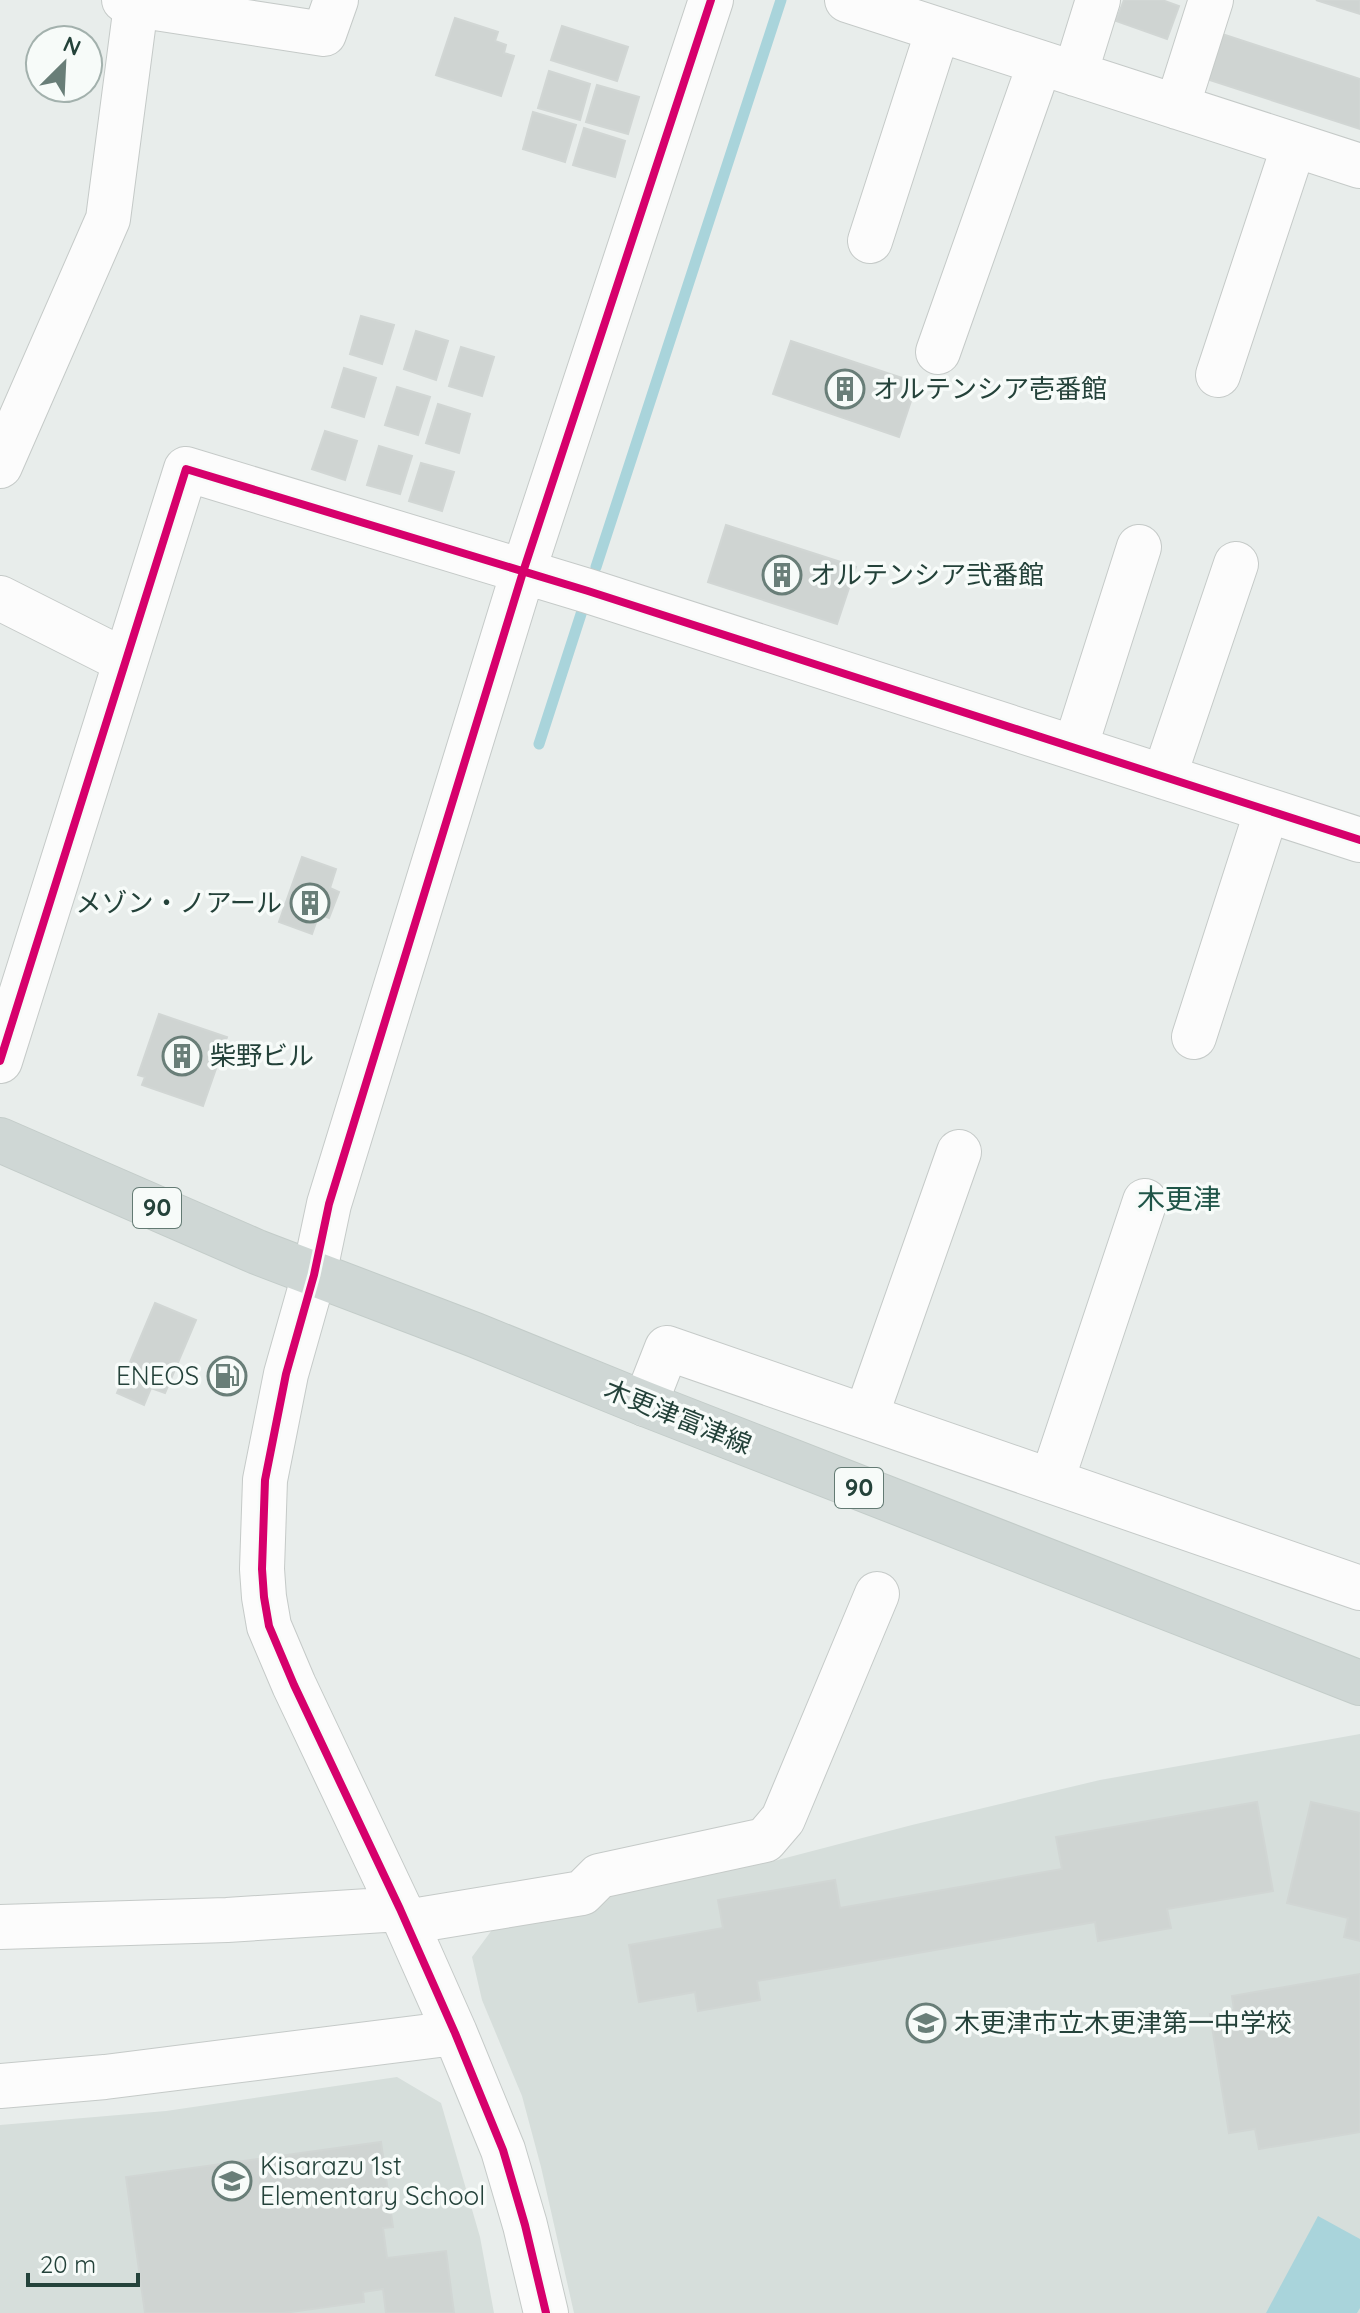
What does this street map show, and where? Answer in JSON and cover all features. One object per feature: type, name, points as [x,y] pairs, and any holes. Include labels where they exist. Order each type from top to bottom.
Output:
[{"type":"main road","name":"木更津富津線","points":[[0,1140],[314,1275],[475,1335],[1360,1683]]},
{"type":"street","points":[[1,462],[108,219],[130,3],[324,34],[336,0]]},
{"type":"street","points":[[546,2313],[503,2150],[403,1916],[269,1626],[262,1569],[265,1480],[286,1374],[314,1275],[329,1204],[523,572],[711,0]]},
{"type":"street","points":[[847,0],[1360,166]]},
{"type":"street","points":[[938,352],[1058,68],[1098,0]]},
{"type":"street","points":[[1177,107],[1211,0]]},
{"type":"street","points":[[870,241],[938,30]]},
{"type":"street","points":[[1218,375],[1294,145]]},
{"type":"street","points":[[0,1061],[186,469],[604,596],[1360,840]]},
{"type":"street","points":[[1075,748],[1139,547]]},
{"type":"street","points":[[1164,777],[1236,564]]},
{"type":"street","points":[[0,598],[125,661]]},
{"type":"street","points":[[1194,1037],[1267,810]]},
{"type":"street","points":[[866,1416],[959,1152]]},
{"type":"street","points":[[1052,1480],[1145,1201]]},
{"type":"street","points":[[645,1404],[667,1348],[1360,1588]]},
{"type":"street","points":[[0,1927],[403,1916],[582,1893],[599,1876],[765,1840],[783,1819],[877,1594]]},
{"type":"street","points":[[0,2086],[105,2077],[455,2033]]},
{"type":"shaded area","name":"木更津市立木更津第一中学校","points":[[1360,1734],[1360,2313],[574,2313],[522,2096],[482,2000],[472,1957],[500,1919],[774,1861],[1100,1780]]},
{"type":"shaded area","name":"Kisarazu 1st Elementary School","points":[[397,2077],[441,2103],[480,2237],[494,2313],[0,2313],[0,2125],[166,2111]]},
{"type":"water","points":[[1318,2216],[1360,2239],[1360,2308],[1357,2313],[1266,2313]]},
{"type":"building","points":[[1124,0],[1162,0],[1179,6],[1167,39],[1116,21]]},
{"type":"building","points":[[1316,0],[1360,0],[1360,14]]},
{"type":"building","points":[[455,18],[498,32],[495,41],[506,45],[504,53],[514,56],[501,96],[436,75]]},
{"type":"building","points":[[562,26],[628,47],[617,81],[551,60]]},
{"type":"building","points":[[1222,34],[1360,79],[1360,129],[1207,79]]},
{"type":"building","points":[[549,71],[590,84],[580,120],[538,108]]},
{"type":"building","points":[[597,85],[639,97],[628,134],[586,122]]},
{"type":"building","points":[[533,112],[576,125],[565,162],[523,149]]},
{"type":"building","points":[[584,128],[625,141],[615,177],[573,165]]},
{"type":"building","points":[[361,316],[394,325],[382,364],[350,354]]},
{"type":"building","points":[[416,331],[448,341],[436,380],[404,369]]},
{"type":"building","name":"オルテンシア壱番館","points":[[791,341],[917,383],[899,437],[773,394]]},
{"type":"building","points":[[461,347],[494,357],[482,396],[449,386]]},
{"type":"building","points":[[344,368],[376,378],[364,417],[332,407]]},
{"type":"building","points":[[397,387],[430,397],[418,435],[385,425]]},
{"type":"building","points":[[438,404],[470,414],[459,453],[426,443]]},
{"type":"building","points":[[325,431],[357,441],[345,480],[312,469]]},
{"type":"building","points":[[379,446],[412,456],[400,494],[367,485]]},
{"type":"building","points":[[421,463],[454,472],[442,511],[409,501]]},
{"type":"building","name":"オルテンシア弐番館","points":[[726,525],[856,567],[837,624],[708,582]]},
{"type":"building","name":"メゾン・ノアール","points":[[302,857],[336,869],[330,888],[339,892],[329,918],[319,914],[312,934],[279,922]]},
{"type":"building","name":"柴野ビル","points":[[159,1014],[227,1037],[203,1106],[142,1085],[145,1077],[138,1075]]},
{"type":"building","points":[[155,1303],[196,1320],[165,1393],[151,1388],[144,1405],[117,1393]]},
{"type":"building","points":[[1257,1802],[1273,1891],[1167,1909],[1171,1928],[1098,1941],[1095,1922],[757,1981],[760,2000],[698,2011],[695,1992],[639,2002],[629,1945],[723,1928],[718,1900],[835,1880],[840,1908],[1062,1869],[1056,1837]]},
{"type":"building","points":[[1311,1802],[1360,1813],[1360,1941],[1344,1937],[1348,1918],[1287,1903]]},
{"type":"building","points":[[1360,1974],[1360,2132],[1259,2149],[1255,2129],[1229,2133],[1210,2014],[1234,2010],[1232,1996]]},
{"type":"building","points":[[381,2142],[393,2227],[383,2228],[387,2258],[446,2251],[454,2313],[386,2313],[383,2289],[363,2292],[364,2302],[283,2313],[145,2313],[126,2177]]},
{"type":"waterway","points":[[596,567],[781,0]]},
{"type":"waterway","points":[[539,744],[582,611]]},
{"type":"cycle path","points":[[546,2313],[503,2150],[400,1909],[269,1626],[262,1569],[265,1480],[286,1374],[314,1275],[329,1204],[523,572],[711,0]]},
{"type":"cycle path","points":[[0,1061],[186,469],[588,591],[1360,840]]},
{"type":"place","name":"オルテンシア壱番館","points":[[845,389]]},
{"type":"place","name":"オルテンシア弐番館","points":[[782,575]]},
{"type":"place","name":"メゾン・ノアール","points":[[310,903]]},
{"type":"place","name":"柴野ビル","points":[[182,1056]]},
{"type":"place","name":"ENEOS","points":[[227,1376]]},
{"type":"place","name":"木更津市立木更津第一中学校","points":[[926,2023]]},
{"type":"place","name":"Kisarazu 1st Elementary School","points":[[232,2181]]},
{"type":"district","name":"木更津","points":[[1179,1199]]}]
